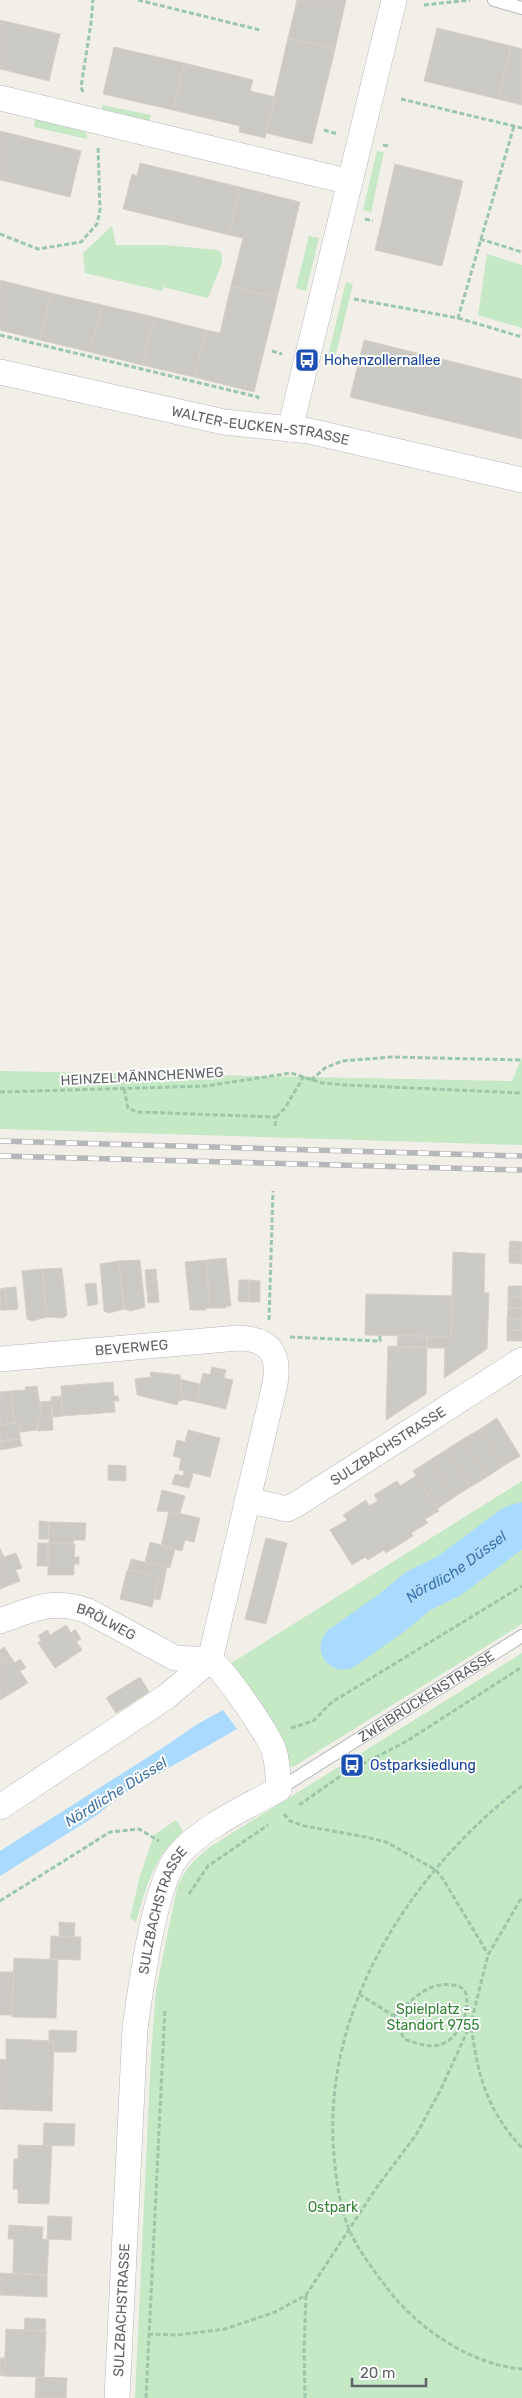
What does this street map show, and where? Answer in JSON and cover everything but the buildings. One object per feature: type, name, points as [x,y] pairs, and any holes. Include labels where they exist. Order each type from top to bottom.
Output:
[{"type":"street","points":[[290,429],[394,0]]},
{"type":"street","points":[[0,98],[350,182]]},
{"type":"street","name":"WALTER-EUCKEN-STRASSE","points":[[0,372],[224,422],[309,431],[522,480]]},
{"type":"street","name":"BEVERWEG","points":[[0,1359],[238,1338],[263,1343]]},
{"type":"street","points":[[0,1807],[166,1697],[210,1660],[277,1371],[274,1355],[263,1343]]},
{"type":"street","name":"SULZBACHSTRASSE","points":[[247,1500],[287,1509],[522,1360]]},
{"type":"street","name":"BRÖLWEG","points":[[0,1621],[36,1608],[58,1604],[72,1606],[88,1611],[175,1658],[210,1660]]},
{"type":"street","points":[[210,1660],[224,1672],[274,1751],[278,1789]]},
{"type":"street","name":"SULZBACHSTRASSE","points":[[117,2398],[135,2028],[143,1973],[157,1907],[172,1864],[180,1853],[197,1837],[278,1789]]},
{"type":"lane","points":[[494,0],[522,8]]},
{"type":"lane","name":"ZWEIBRÜCKENSTRASSE","points":[[278,1789],[522,1636]]},
{"type":"path","points":[[0,234],[38,249],[81,242],[97,224],[100,210],[99,155],[95,121],[80,87],[93,0]]},
{"type":"path","points":[[138,0],[260,30]]},
{"type":"path","points":[[424,5],[470,0]]},
{"type":"path","points":[[402,99],[522,128]]},
{"type":"path","points":[[458,318],[514,126]]},
{"type":"path","points":[[480,239],[522,252]]},
{"type":"path","points":[[354,299],[458,318],[522,336]]},
{"type":"path","name":"WALTER-EUCKEN-STRASSE","points":[[0,335],[258,397],[256,405]]},
{"type":"path","points":[[312,1080],[325,1068],[342,1061],[392,1057],[522,1060]]},
{"type":"path","name":"HEINZELMÄNNCHENWEG","points":[[0,1092],[206,1086],[291,1073],[312,1080],[346,1085],[522,1093]]},
{"type":"path","points":[[275,1126],[276,1117],[285,1108],[304,1076]]},
{"type":"path","points":[[124,1089],[128,1108],[137,1112],[276,1117]]},
{"type":"path","points":[[263,1343],[269,1330],[273,1191]]},
{"type":"path","points":[[263,1343],[280,1337],[380,1341],[380,1335]]},
{"type":"path","points":[[274,1751],[289,1729],[313,1721],[332,1702],[522,1586]]},
{"type":"path","points":[[187,1898],[199,1876],[208,1866],[345,1774],[407,1741],[522,1667]]},
{"type":"path","points":[[522,1786],[476,1827],[436,1870],[407,1906],[359,1994],[340,2050],[334,2092],[334,2157],[338,2184],[349,2229],[368,2262],[396,2300],[411,2315],[461,2350],[493,2365],[522,2370]]},
{"type":"path","points":[[278,1789],[284,1815],[290,1821],[304,1826],[386,1842],[436,1870],[488,1955]]},
{"type":"path","points":[[0,1901],[110,1832],[139,1829],[180,1853]]},
{"type":"path","points":[[120,2333],[178,2335],[225,2329],[275,2312],[306,2295],[349,2229],[416,2134],[441,2089],[471,2023],[488,1955],[522,1897]]},
{"type":"path","points":[[359,1994],[394,2016],[404,2039],[429,2047],[448,2042],[456,2035],[464,2021],[467,1995],[464,1989],[444,1984],[434,1986],[417,1995],[394,2016]]},
{"type":"path","points":[[146,2398],[166,2005]]},
{"type":"path","points":[[464,2021],[471,2023]]},
{"type":"path","points":[[471,2023],[476,2064],[488,2095],[502,2126],[522,2148]]},
{"type":"path","points":[[305,2398],[306,2295]]},
{"type":"green space","points":[[102,105],[151,115],[149,123],[102,112]]},
{"type":"green space","points":[[35,119],[86,131],[87,139],[34,127]]},
{"type":"green space","points":[[377,151],[384,152],[371,212],[363,210]]},
{"type":"green space","points":[[112,226],[116,245],[164,245],[218,250],[222,254],[222,263],[208,298],[163,287],[162,291],[85,273],[83,253]]},
{"type":"green space","points":[[309,236],[319,238],[306,291],[296,288]]},
{"type":"green space","points":[[487,254],[522,265],[522,328],[478,315]]},
{"type":"green space","points":[[346,282],[353,284],[333,366],[326,364]]},
{"type":"green space","points":[[522,1057],[522,1145],[0,1129],[0,1071],[512,1081]]},
{"type":"green space","points":[[522,1481],[522,1624],[293,1767],[286,1767],[228,1665]]},
{"type":"green space","name":"Ostpark","points":[[522,1653],[522,2398],[135,2398],[151,2054],[156,1990],[177,1888],[181,1880],[188,1868],[213,1845]]},
{"type":"green space","points":[[176,1820],[183,1831],[164,1852],[154,1868],[136,1922],[130,1918],[140,1876],[154,1835]]},
{"type":"water","points":[[223,1710],[237,1729],[123,1794],[97,1815],[0,1876],[0,1851],[196,1725]]},
{"type":"waterway","name":"Nördliche Düssel","points":[[343,1647],[393,1612],[418,1591],[449,1576],[512,1529],[522,1525]]},
{"type":"railway","points":[[0,1141],[522,1156]]},
{"type":"railway","points":[[0,1156],[522,1170]]},
{"type":"place","name":"Hohenzollernallee","points":[[307,360]]},
{"type":"place","name":"Ostparksiedlung","points":[[352,1765]]},
{"type":"park label","name":"Spielplatz - Standort 9755","points":[[433,2018]]}]
